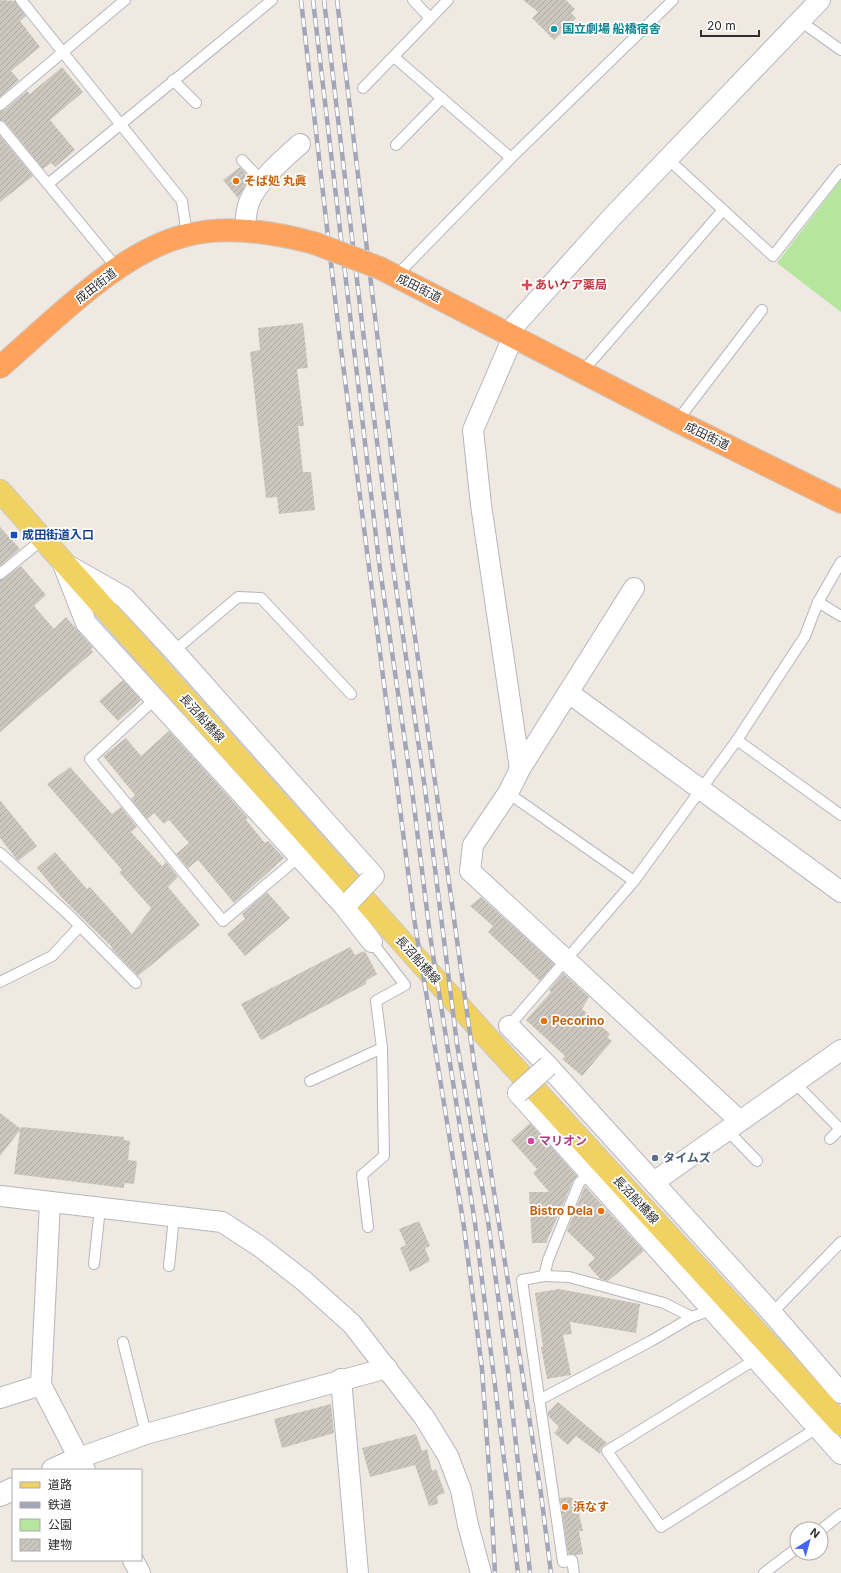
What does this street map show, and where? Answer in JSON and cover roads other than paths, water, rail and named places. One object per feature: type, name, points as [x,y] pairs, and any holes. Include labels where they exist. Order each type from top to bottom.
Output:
[{"type":"highway","name":"成田街道","points":[[0,367],[93,286],[117,268],[152,249],[187,235],[217,231],[244,230],[279,234],[314,243],[388,272],[677,421],[841,502]]},
{"type":"main road","name":"長沼船橋線","points":[[0,491],[494,1044],[841,1424]]},
{"type":"street","points":[[520,769],[480,497],[473,430],[510,336],[612,217],[820,0]]},
{"type":"street","points":[[244,230],[250,200],[263,182],[300,144]]},
{"type":"street","points":[[62,562],[124,598],[374,876],[347,903]]},
{"type":"street","points":[[62,562],[86,623],[299,857],[347,903],[372,942]]},
{"type":"street","points":[[634,588],[520,769],[508,793],[473,845],[470,871],[567,961],[733,1126]]},
{"type":"street","points":[[569,693],[701,788],[841,892]]},
{"type":"street","points":[[509,1026],[548,1066],[839,1386]]},
{"type":"street","points":[[654,1182],[841,1050]]},
{"type":"street","points":[[548,1066],[518,1093],[841,1454]]},
{"type":"street","points":[[0,1196],[222,1222],[259,1246],[304,1282],[352,1324],[424,1417],[448,1456],[461,1490],[468,1525],[481,1573]]},
{"type":"street","points":[[50,1202],[41,1385],[82,1464]]},
{"type":"street","points":[[58,1469],[82,1464],[146,1434],[387,1368]]},
{"type":"street","points":[[341,1380],[358,1573]]},
{"type":"street","points":[[0,1398],[41,1385]]},
{"type":"street","points":[[0,1495],[12,1489]]},
{"type":"street","points":[[134,1561],[140,1573]]},
{"type":"lane","points":[[21,0],[182,201],[187,235]]},
{"type":"lane","points":[[0,105],[125,0]]},
{"type":"lane","points":[[48,184],[272,0]]},
{"type":"lane","points":[[413,0],[430,18]]},
{"type":"lane","points":[[363,88],[448,0]]},
{"type":"lane","points":[[388,272],[511,158],[672,0]]},
{"type":"lane","points":[[800,21],[841,50]]},
{"type":"lane","points":[[394,57],[511,158]]},
{"type":"lane","points":[[173,80],[196,103]]},
{"type":"lane","points":[[396,145],[442,98]]},
{"type":"lane","points":[[0,126],[117,268]]},
{"type":"lane","points":[[668,159],[773,256],[841,170]]},
{"type":"lane","points":[[242,160],[263,182]]},
{"type":"lane","points":[[582,372],[723,210]]},
{"type":"lane","points":[[677,421],[762,310]]},
{"type":"lane","points":[[0,574],[43,539]]},
{"type":"lane","points":[[509,1026],[567,961],[634,880],[737,740],[804,636],[818,602],[841,562]]},
{"type":"lane","points":[[174,652],[238,597],[261,598],[351,694]]},
{"type":"lane","points":[[818,602],[841,616]]},
{"type":"lane","points":[[155,699],[90,759],[223,921],[299,857]]},
{"type":"lane","points":[[737,740],[841,815]]},
{"type":"lane","points":[[508,793],[634,880]]},
{"type":"lane","points":[[0,853],[80,926],[136,982]]},
{"type":"lane","points":[[0,982],[52,956],[80,926]]},
{"type":"lane","points":[[368,1226],[362,1175],[384,1156],[382,1048],[376,1001],[405,985],[372,942]]},
{"type":"lane","points":[[310,1081],[382,1048]]},
{"type":"lane","points":[[795,1083],[841,1128],[830,1139]]},
{"type":"lane","points":[[733,1126],[757,1161]]},
{"type":"lane","points":[[544,1276],[548,1260],[579,1183],[589,1173]]},
{"type":"lane","points":[[94,1264],[100,1208]]},
{"type":"lane","points":[[169,1266],[174,1217]]},
{"type":"lane","points":[[772,1312],[841,1242]]},
{"type":"lane","points":[[574,1573],[572,1560],[563,1562],[522,1280],[544,1276],[569,1277],[664,1302],[692,1317]]},
{"type":"lane","points":[[540,1400],[651,1341],[692,1317],[711,1310]]},
{"type":"lane","points":[[123,1342],[146,1434]]},
{"type":"lane","points":[[756,1359],[607,1451],[661,1527],[817,1428]]},
{"type":"lane","points":[[829,1524],[841,1514]]},
{"type":"lane","points":[[764,1573],[789,1554]]},
{"type":"railway","points":[[301,0],[339,333],[414,918],[464,1227],[482,1369],[495,1573]]},
{"type":"railway","points":[[313,0],[379,562],[412,790],[430,935],[475,1223],[518,1573]]},
{"type":"railway","points":[[324,0],[392,560],[425,789],[457,1044],[488,1221],[508,1371],[530,1573]]},
{"type":"railway","points":[[337,0],[404,558],[474,1063],[541,1494],[551,1573]]},
{"type":"place","name":"国立劇場 船橋宿舎","points":[[554,29]]},
{"type":"place","name":"そば処 丸眞","points":[[236,181]]},
{"type":"place","name":"あいケア薬局","points":[[527,285]]},
{"type":"place","name":"成田街道入口","points":[[14,535]]},
{"type":"place","name":"Pecorino","points":[[544,1021]]},
{"type":"place","name":"マリオン","points":[[531,1141]]},
{"type":"place","name":"タイムズ","points":[[655,1158]]},
{"type":"place","name":"Bistro Dela","points":[[601,1211]]},
{"type":"place","name":"浜なす","points":[[565,1507]]}]
